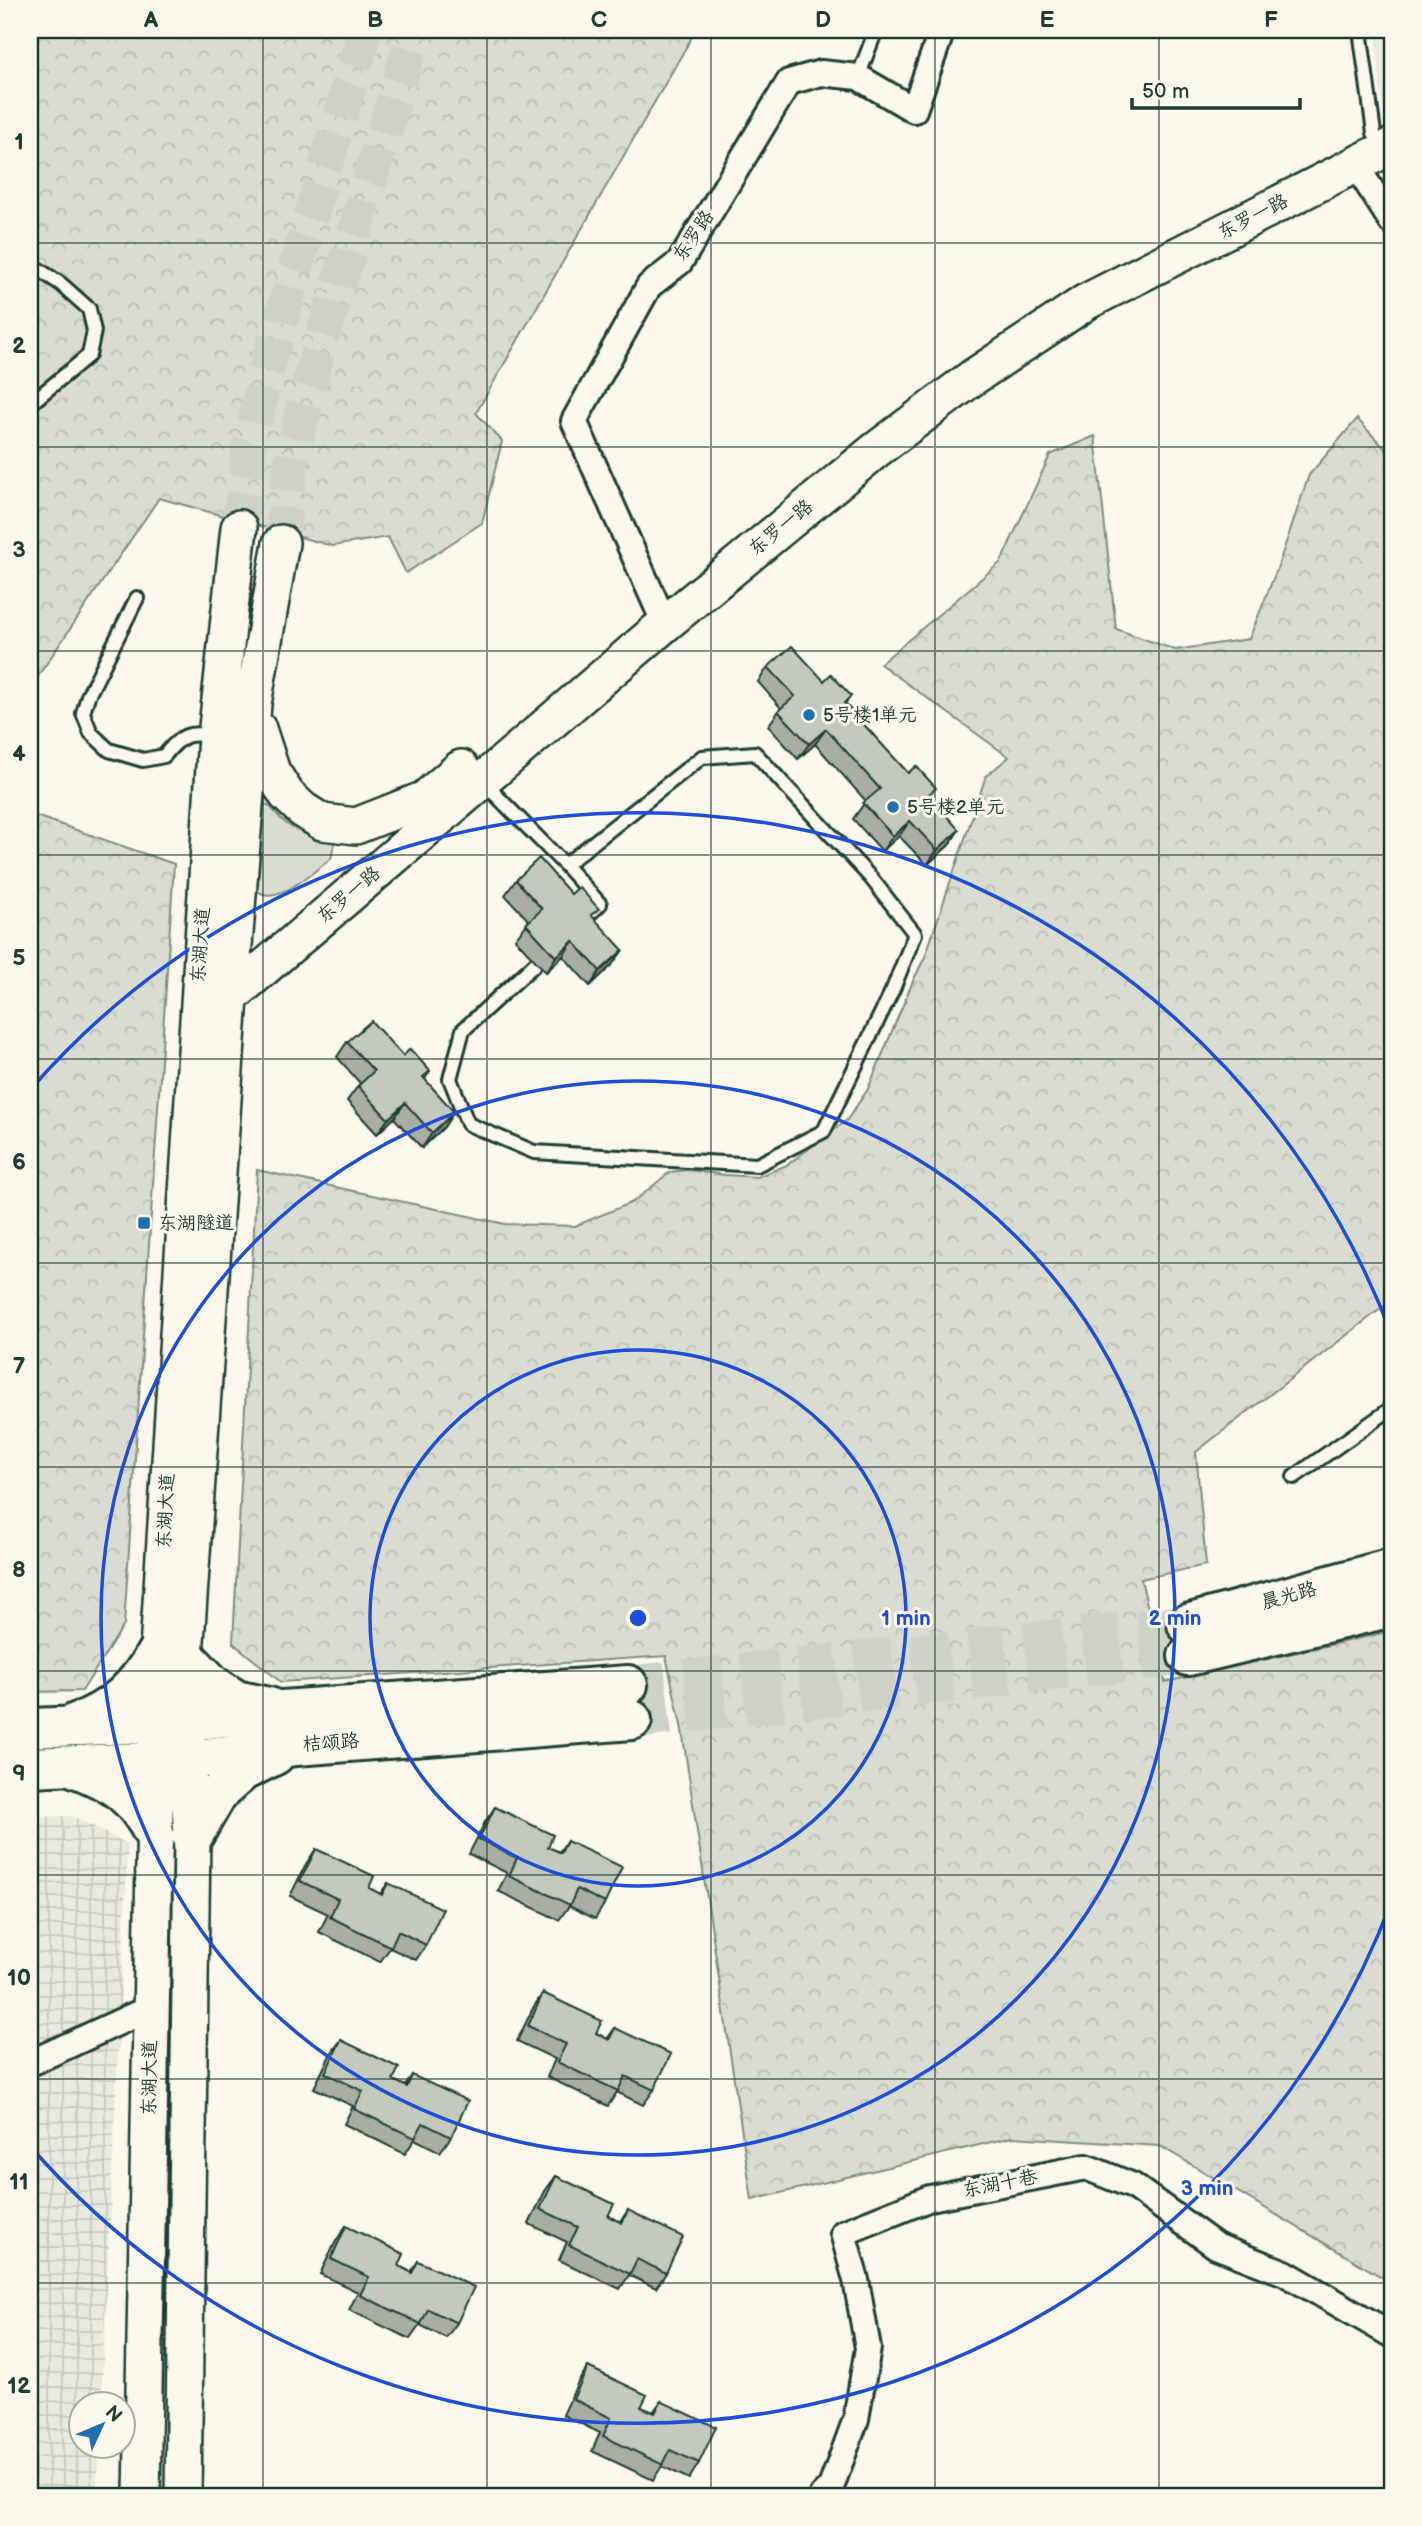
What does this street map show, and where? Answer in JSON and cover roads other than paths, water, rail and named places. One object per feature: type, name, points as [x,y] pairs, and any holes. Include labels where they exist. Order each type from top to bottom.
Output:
[{"type":"main road","name":"东罗一路","points":[[253,704],[272,772],[287,795],[321,822],[356,825],[425,799],[660,613],[972,378],[1086,302],[1356,164],[1386,134]]},
{"type":"main road","name":"东罗一路","points":[[230,997],[483,781],[660,613],[864,434],[962,362],[1076,285],[1386,134]]},
{"type":"main road","name":"东湖大道","points":[[183,2496],[192,1838],[173,1761],[171,1653],[216,736],[239,528]]},
{"type":"main road","name":"东湖大道","points":[[171,1653],[230,997],[253,704],[281,543]]},
{"type":"main road","name":"晨光路","points":[[1392,1568],[1187,1640],[1392,1606]]},
{"type":"main road","points":[[48,1728],[97,1716],[171,1653],[236,1700],[282,1710]]},
{"type":"main road","name":"桔颂路","points":[[30,1767],[173,1761],[630,1702],[282,1710],[171,1722],[48,1728]]},
{"type":"main road","points":[[192,1838],[218,1793],[243,1771],[296,1746]]},
{"type":"main road","name":"东湖大道","points":[[142,2496],[155,1836],[173,1761]]},
{"type":"main road","points":[[68,1765],[106,1780],[128,1797],[145,1816],[155,1836]]},
{"type":"street","name":"东罗路","points":[[660,613],[574,421],[649,286],[680,262],[789,82],[821,73],[858,77],[915,110],[942,30]]},
{"type":"street","points":[[1356,164],[1392,222]]},
{"type":"street","points":[[30,2063],[152,2007]]},
{"type":"street","name":"东湖十巷","points":[[822,2496],[831,2487],[856,2419],[868,2348],[856,2280],[843,2233],[930,2198],[1086,2167],[1133,2186],[1216,2246],[1285,2273],[1392,2335]]},
{"type":"lane","points":[[858,77],[876,30]]},
{"type":"lane","points":[[1360,30],[1386,134]]},
{"type":"lane","points":[[30,264],[61,284],[89,309],[94,331],[89,355],[30,404]]},
{"type":"lane","points":[[137,598],[88,696],[83,713],[91,733],[109,750],[143,760],[164,756],[178,738],[194,733],[216,736]]},
{"type":"lane","points":[[561,940],[463,1030],[450,1079],[468,1124],[534,1152],[757,1165],[824,1131],[892,989],[915,934],[871,878],[755,753],[702,757],[565,865]]},
{"type":"lane","points":[[483,781],[600,904],[580,922]]},
{"type":"lane","points":[[1294,1477],[1392,1408]]},
{"type":"tunnel","points":[[239,528],[249,449],[266,371],[365,30]]},
{"type":"tunnel","points":[[281,543],[292,456],[313,369],[415,30]]},
{"type":"tunnel","points":[[628,1685],[1187,1624]]},
{"type":"tunnel","points":[[632,1720],[1188,1656]]},
{"type":"place","name":"5号楼1单元","points":[[809,715]]},
{"type":"place","name":"5号楼2单元","points":[[893,807]]},
{"type":"place","name":"东湖隧道","points":[[144,1223]]}]
